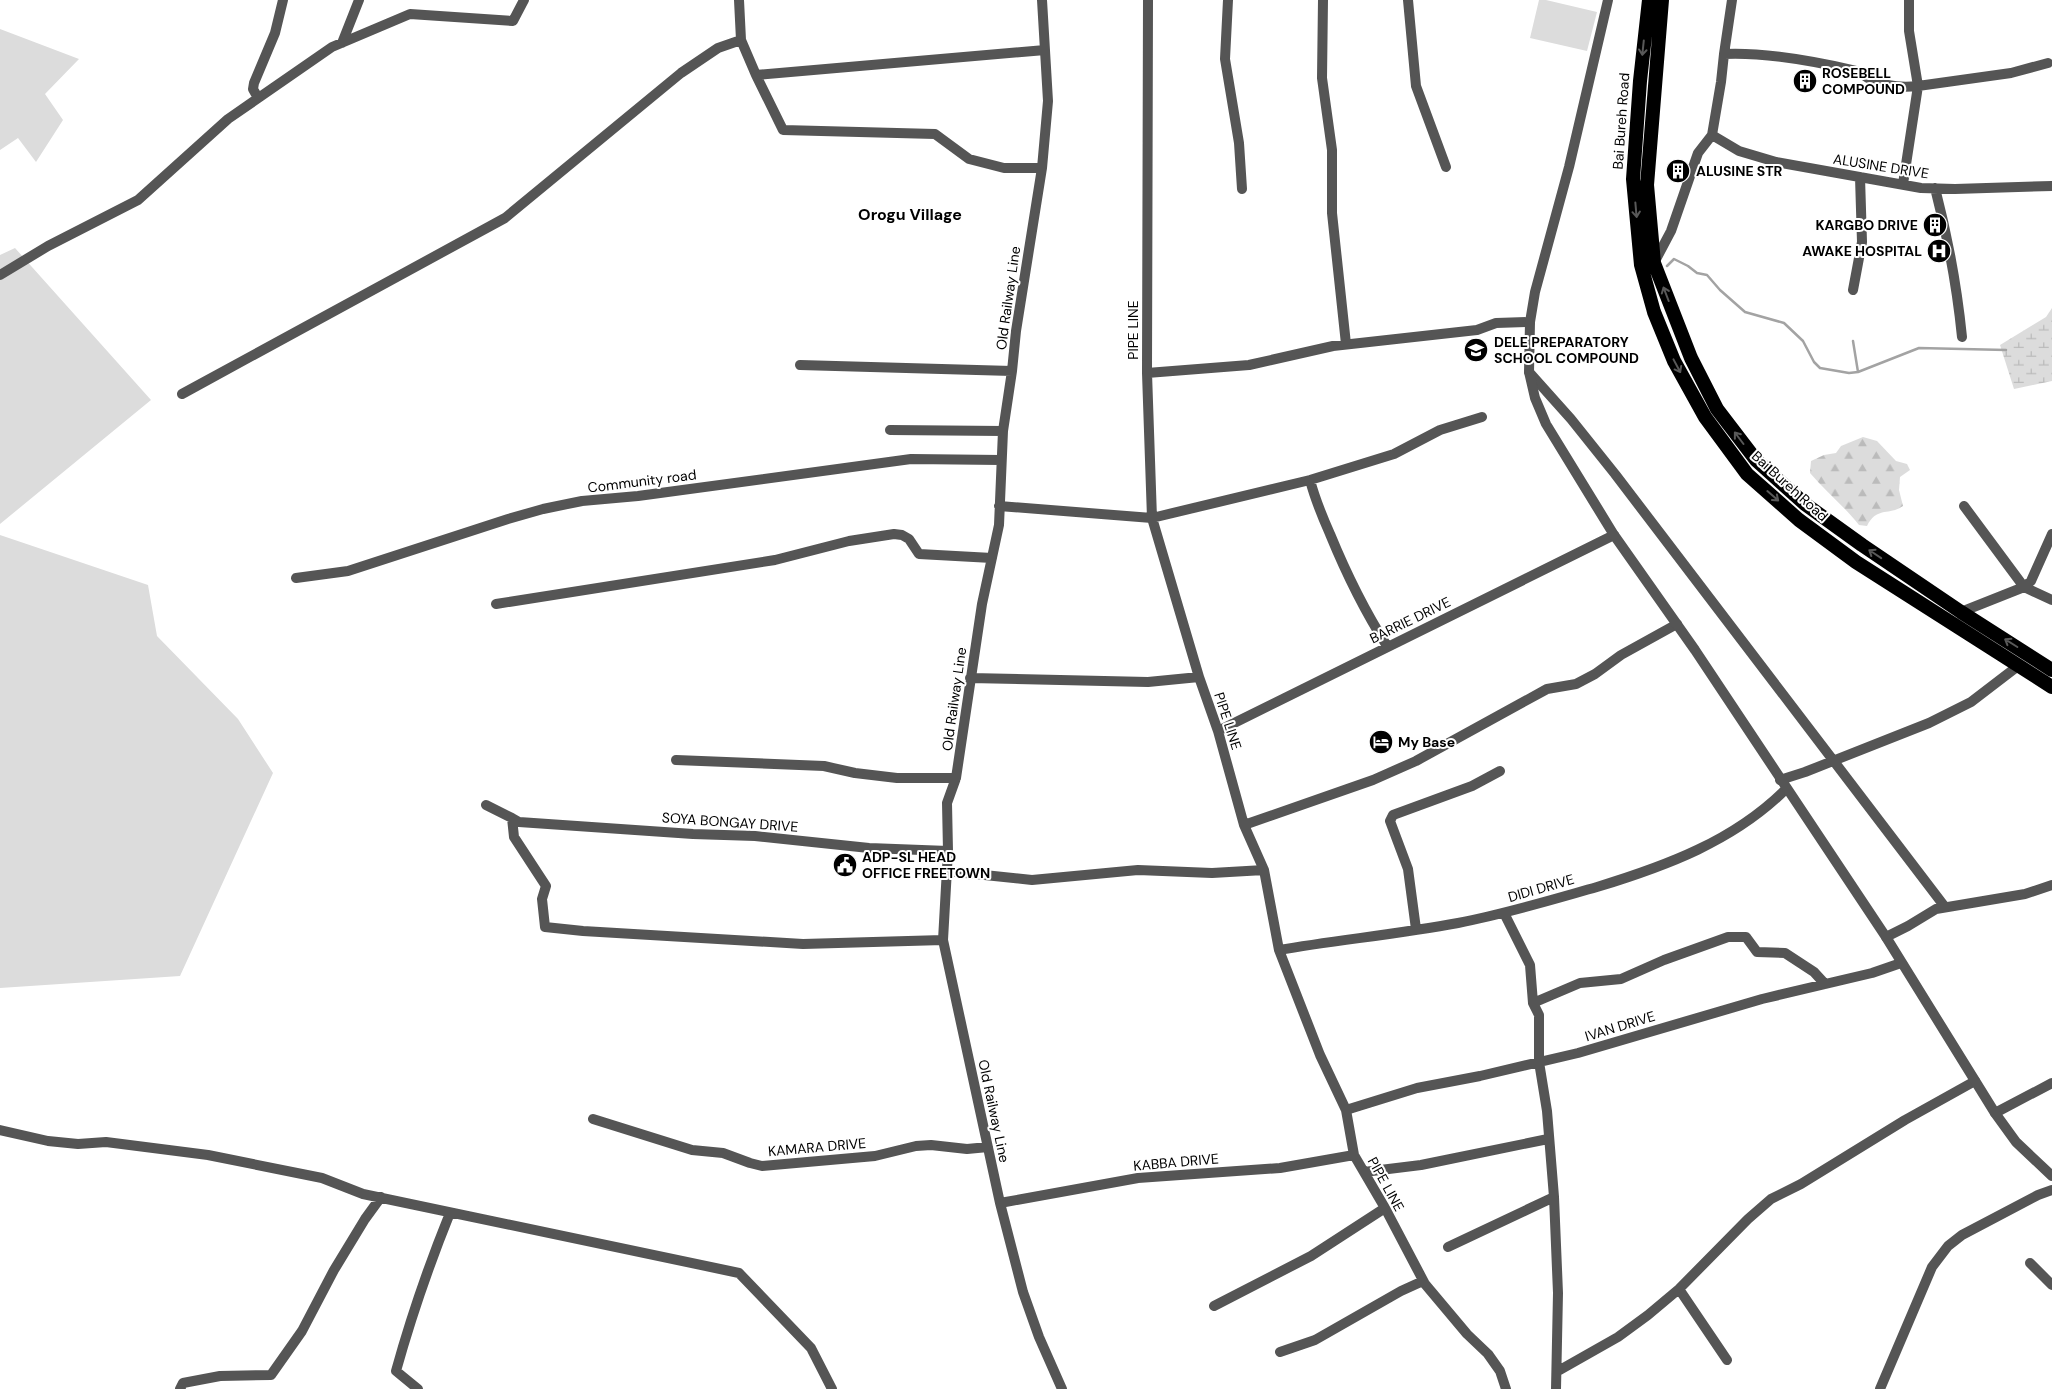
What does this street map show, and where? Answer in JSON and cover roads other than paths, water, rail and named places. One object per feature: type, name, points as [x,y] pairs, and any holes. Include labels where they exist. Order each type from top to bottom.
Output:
[{"type":"highway","name":"Bai Bureh Road","points":[[1649,0],[1640,81],[1633,180],[1641,265],[1654,312],[1674,361],[1705,417],[1747,474],[1800,520],[1856,562],[2052,687]]},
{"type":"highway","name":"Bai Bureh Road","points":[[1662,0],[1647,185],[1654,263],[1695,367],[1717,409],[1756,460],[1805,504],[1961,612],[2052,670]]},
{"type":"street","points":[[258,98],[253,89],[254,82],[275,32],[283,0]]},
{"type":"street","points":[[342,42],[359,0]]},
{"type":"street","points":[[0,275],[48,246],[138,200],[228,119],[332,47],[410,14],[513,21],[524,0]]},
{"type":"street","points":[[738,0],[741,40],[783,130],[935,134],[969,160],[1004,168],[1042,168]]},
{"type":"street","name":"Old Railway Line","points":[[1042,0],[1048,101],[1042,168],[1016,331],[1003,431],[999,525],[982,604],[956,778],[947,803],[948,851],[943,940],[1000,1204],[1023,1292],[1039,1337],[1062,1389]]},
{"type":"street","name":"PIPE LINE","points":[[1148,0],[1147,373],[1152,518],[1218,731],[1244,825],[1264,870],[1278,950],[1320,1055],[1346,1110],[1354,1156],[1385,1208],[1423,1281],[1466,1334],[1488,1354],[1500,1371],[1506,1389]]},
{"type":"street","points":[[1228,0],[1225,59],[1239,143],[1242,190]]},
{"type":"street","points":[[1322,0],[1322,78],[1332,150],[1332,213],[1346,344]]},
{"type":"street","points":[[1408,0],[1416,86],[1446,167]]},
{"type":"street","points":[[1608,0],[1568,167],[1535,292],[1530,322],[1529,372],[1535,398],[1546,424],[1614,535],[1677,624],[1886,937],[1995,1113],[2016,1142],[2052,1176]]},
{"type":"street","points":[[1654,263],[1671,231],[1698,153],[1712,135],[1732,0]]},
{"type":"street","points":[[1903,184],[1918,86],[1909,32],[1909,0]]},
{"type":"street","points":[[182,394],[505,218],[681,73],[718,48],[741,40]]},
{"type":"street","points":[[756,75],[1045,50]]},
{"type":"street","points":[[1724,54],[1742,53],[1815,63],[1860,72],[1884,84],[1906,88],[2011,73],[2048,63]]},
{"type":"street","name":"ALUSINE DRIVE","points":[[1712,135],[1739,151],[1776,162],[1903,184],[1935,188],[2052,186]]},
{"type":"street","points":[[1853,290],[1862,242],[1860,177]]},
{"type":"street","points":[[1935,188],[1948,237],[1962,337]]},
{"type":"street","points":[[1147,373],[1249,365],[1346,344],[1477,330],[1496,323],[1530,322]]},
{"type":"street","points":[[800,365],[1012,371]]},
{"type":"street","points":[[1529,372],[1616,474],[1945,907]]},
{"type":"street","points":[[999,506],[1152,518],[1310,480],[1394,454],[1440,430],[1482,417]]},
{"type":"street","points":[[890,430],[1003,431]]},
{"type":"street","name":"Community road","points":[[296,578],[348,571],[508,519],[582,501],[638,496],[912,459],[1001,460]]},
{"type":"street","points":[[1310,480],[1314,496],[1340,559],[1365,612],[1387,646]]},
{"type":"street","points":[[1964,506],[2024,587],[2052,600]]},
{"type":"street","points":[[496,604],[775,560],[849,541],[894,534],[902,535],[909,539],[919,554],[992,558]]},
{"type":"street","points":[[1961,612],[2024,587],[2031,581],[2052,534]]},
{"type":"street","name":"BARRIE DRIVE","points":[[1218,731],[1614,535]]},
{"type":"street","points":[[1244,825],[1373,780],[1408,765],[1547,689],[1576,684],[1595,674],[1621,655],[1677,624]]},
{"type":"street","points":[[1780,780],[1929,723],[1971,702],[2018,666]]},
{"type":"street","points":[[970,678],[1148,682],[1200,677]]},
{"type":"street","points":[[676,760],[824,766],[855,773],[897,778],[956,778]]},
{"type":"street","points":[[1416,929],[1408,869],[1390,821],[1393,815],[1472,786],[1500,771]]},
{"type":"street","name":"DIDI DRIVE","points":[[1278,950],[1416,929],[1504,913],[1606,884],[1684,857],[1728,835],[1770,805],[1786,789]]},
{"type":"street","name":"SOYA BONGAY DRIVE","points":[[486,805],[519,822],[693,834],[756,836],[869,848],[948,851]]},
{"type":"street","points":[[512,818],[514,837],[546,886],[542,899],[545,927],[803,944],[943,940]]},
{"type":"street","points":[[946,871],[1032,880],[1138,870],[1212,873],[1264,870]]},
{"type":"street","points":[[1886,937],[1936,909],[2025,894],[2052,885]]},
{"type":"street","points":[[1504,913],[1530,965],[1533,1002],[1538,1015],[1539,1062],[1547,1111],[1554,1197],[1558,1293],[1558,1372],[1556,1389]]},
{"type":"street","points":[[1533,1002],[1580,983],[1621,979],[1664,960],[1728,937],[1746,937],[1757,952],[1785,953],[1814,972],[1825,984]]},
{"type":"street","name":"IVAN DRIVE","points":[[1346,1110],[1417,1088],[1480,1076],[1578,1053],[1762,998],[1872,973],[1901,963]]},
{"type":"street","points":[[1558,1372],[1618,1337],[1679,1289],[1748,1219],[1771,1199],[1801,1184],[1905,1120],[1975,1081]]},
{"type":"street","points":[[1995,1113],[2052,1083]]},
{"type":"street","name":"KAMARA DRIVE","points":[[593,1120],[692,1150],[723,1153],[750,1164],[762,1166],[875,1156],[916,1146],[931,1145],[967,1149],[988,1147]]},
{"type":"street","points":[[0,1130],[48,1141],[78,1144],[106,1142],[208,1156],[322,1178],[363,1194],[739,1273],[811,1348],[832,1389]]},
{"type":"street","points":[[1364,1172],[1421,1166],[1548,1139]]},
{"type":"street","name":"KABBA DRIVE","points":[[1000,1204],[1138,1178],[1280,1168],[1354,1156]]},
{"type":"street","points":[[1880,1389],[1932,1267],[1948,1246],[1962,1235],[2038,1194],[2052,1190]]},
{"type":"street","points":[[1448,1247],[1554,1197]]},
{"type":"street","points":[[180,1389],[183,1383],[220,1376],[271,1374],[302,1331],[334,1270],[365,1219],[381,1198]]},
{"type":"street","points":[[1214,1306],[1312,1256],[1385,1208]]},
{"type":"street","points":[[418,1389],[396,1371],[407,1329],[428,1267],[450,1212]]},
{"type":"street","points":[[2030,1263],[2052,1285]]},
{"type":"street","points":[[1280,1352],[1315,1340],[1401,1291],[1423,1281]]},
{"type":"street","points":[[1679,1289],[1726,1360]]},
{"type":"waterway","points":[[1667,266],[1674,259],[1697,273],[1707,275],[1720,290],[1745,312],[1784,323],[1803,341],[1814,362],[1820,368],[1849,373],[1858,372],[1919,348],[2006,350]]},
{"type":"waterway","points":[[1853,341],[1858,372]]},
{"type":"place","name":"ROSEBELL COMPOUND","points":[[1805,81]]},
{"type":"place","name":"ALUSINE STR","points":[[1678,171]]},
{"type":"place","name":"KARGBO DRIVE","points":[[1935,225]]},
{"type":"place","name":"AWAKE HOSPITAL","points":[[1939,251]]},
{"type":"place","name":"DELE PREPARATORY SCHOOL COMPOUND","points":[[1476,350]]},
{"type":"place","name":"My Base","points":[[1381,742]]},
{"type":"place","name":"ADP-SL HEAD OFFICE FREETOWN","points":[[845,865]]},
{"type":"district","name":"Orogu Village","points":[[910,214]]}]
